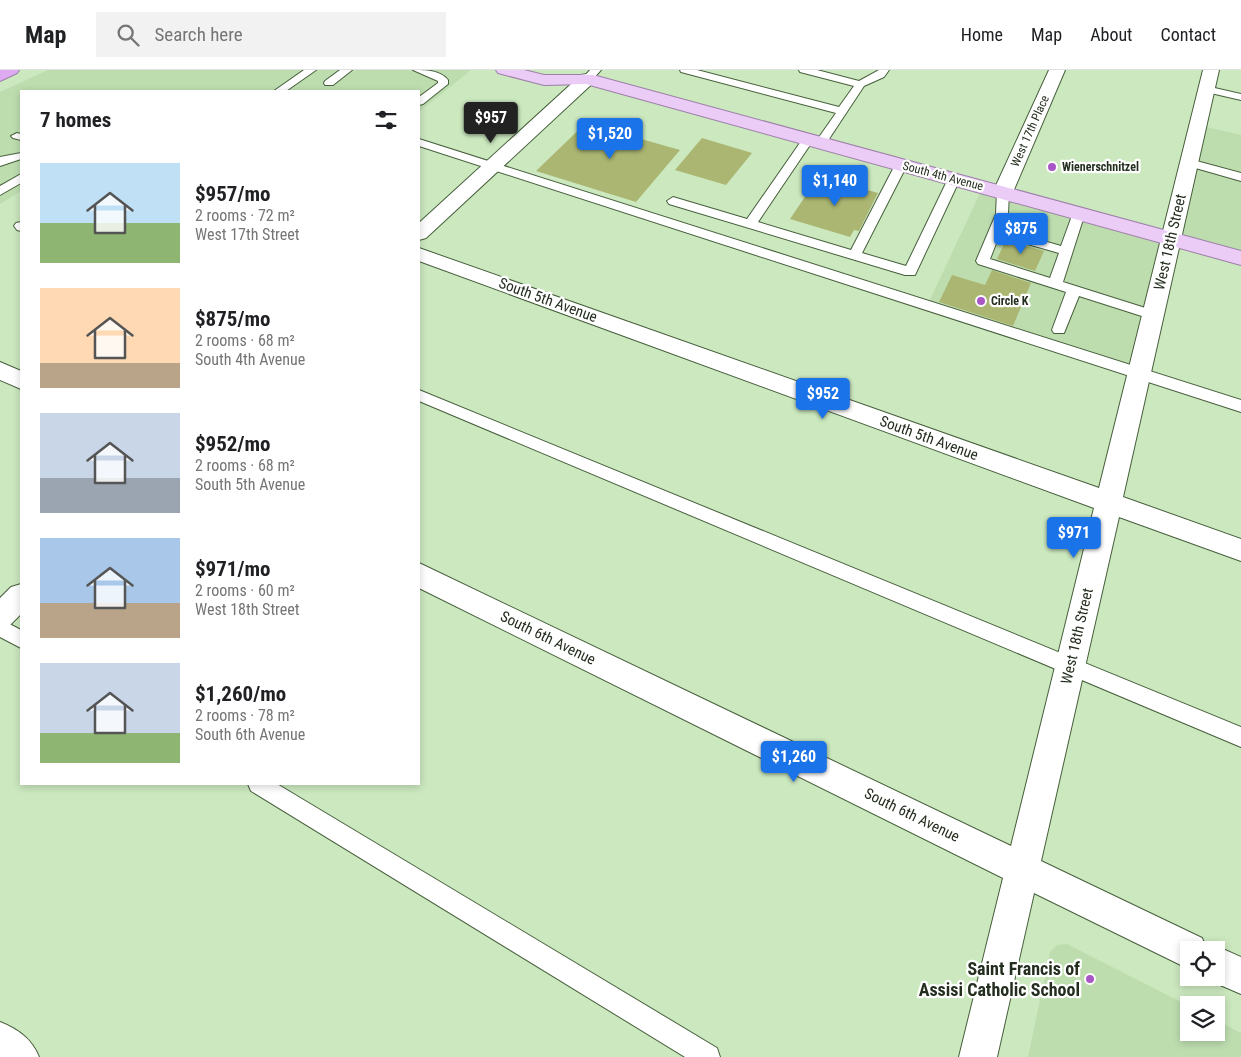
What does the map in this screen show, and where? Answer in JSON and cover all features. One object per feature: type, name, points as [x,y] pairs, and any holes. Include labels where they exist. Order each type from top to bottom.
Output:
[{"type":"highway","points":[[0,76],[11,70]]},
{"type":"main road","name":"South 4th Avenue","points":[[504,70],[544,80],[586,73],[814,141],[1241,258]]},
{"type":"street","name":"West 17th Place","points":[[1003,192],[1057,70]]},
{"type":"street","points":[[420,233],[492,166],[586,73]]},
{"type":"street","name":"West 18th Street","points":[[978,1057],[1208,80]]},
{"type":"street","name":"South 5th Avenue","points":[[420,254],[1241,550]]},
{"type":"street","points":[[0,370],[20,380]]},
{"type":"street","name":"South 6th Avenue","points":[[420,575],[1180,947]]},
{"type":"street","points":[[0,616],[20,597]]},
{"type":"street","points":[[1225,968],[1241,976]]},
{"type":"street","points":[[0,1041],[20,1057]]},
{"type":"lane","points":[[281,90],[311,70]]},
{"type":"lane","points":[[329,82],[347,70]]},
{"type":"lane","points":[[418,70],[440,77],[443,80],[443,84],[420,101]]},
{"type":"lane","points":[[685,70],[842,111]]},
{"type":"lane","points":[[804,70],[860,84]]},
{"type":"lane","points":[[750,224],[814,141],[842,111],[860,84],[880,75],[884,70]]},
{"type":"lane","points":[[1208,80],[1241,97]]},
{"type":"lane","points":[[420,142],[1241,406]]},
{"type":"lane","points":[[0,162],[8,158],[20,156]]},
{"type":"lane","points":[[1189,163],[1241,177]]},
{"type":"lane","points":[[854,255],[902,165]]},
{"type":"lane","points":[[0,191],[20,179]]},
{"type":"lane","points":[[674,200],[910,272],[954,179]]},
{"type":"lane","points":[[1003,192],[1002,214],[983,261],[1153,315]]},
{"type":"lane","points":[[1055,284],[1079,213]]},
{"type":"lane","points":[[995,231],[1066,251]]},
{"type":"lane","points":[[1059,330],[1074,290]]},
{"type":"lane","points":[[420,395],[1241,738]]},
{"type":"lane","points":[[0,627],[20,639]]},
{"type":"lane","points":[[260,785],[708,1057]]},
{"type":"shaded area","points":[[48,70],[471,70],[420,111],[420,90],[20,90],[20,192],[0,204],[0,92]]},
{"type":"shaded area","points":[[1198,125],[1241,135],[1241,258],[1173,239],[1139,374],[927,306],[983,187],[1171,239]]},
{"type":"shaded area","name":"Saint Francis of Assisi Catholic School","points":[[1067,944],[1180,1001],[1180,1041],[1225,1041],[1225,1025],[1241,1033],[1241,1057],[1028,1057],[1050,952],[1057,945]]},
{"type":"building","points":[[591,118],[639,132],[634,137],[680,150],[636,202],[536,171]]},
{"type":"building","points":[[702,138],[752,153],[726,185],[675,170]]},
{"type":"building","points":[[819,176],[878,193],[859,231],[854,230],[850,237],[790,219]]},
{"type":"building","points":[[1006,240],[1044,251],[1035,271],[997,259]]},
{"type":"building","name":"Circle K","points":[[992,270],[1031,283],[1013,326],[939,302],[952,275],[985,285]]},
{"type":"place","name":"Wienerschnitzel","points":[[1052,167]]},
{"type":"place","name":"Circle K","points":[[981,301]]},
{"type":"place","name":"Saint Francis of Assisi Catholic School","points":[[1090,979]]}]
